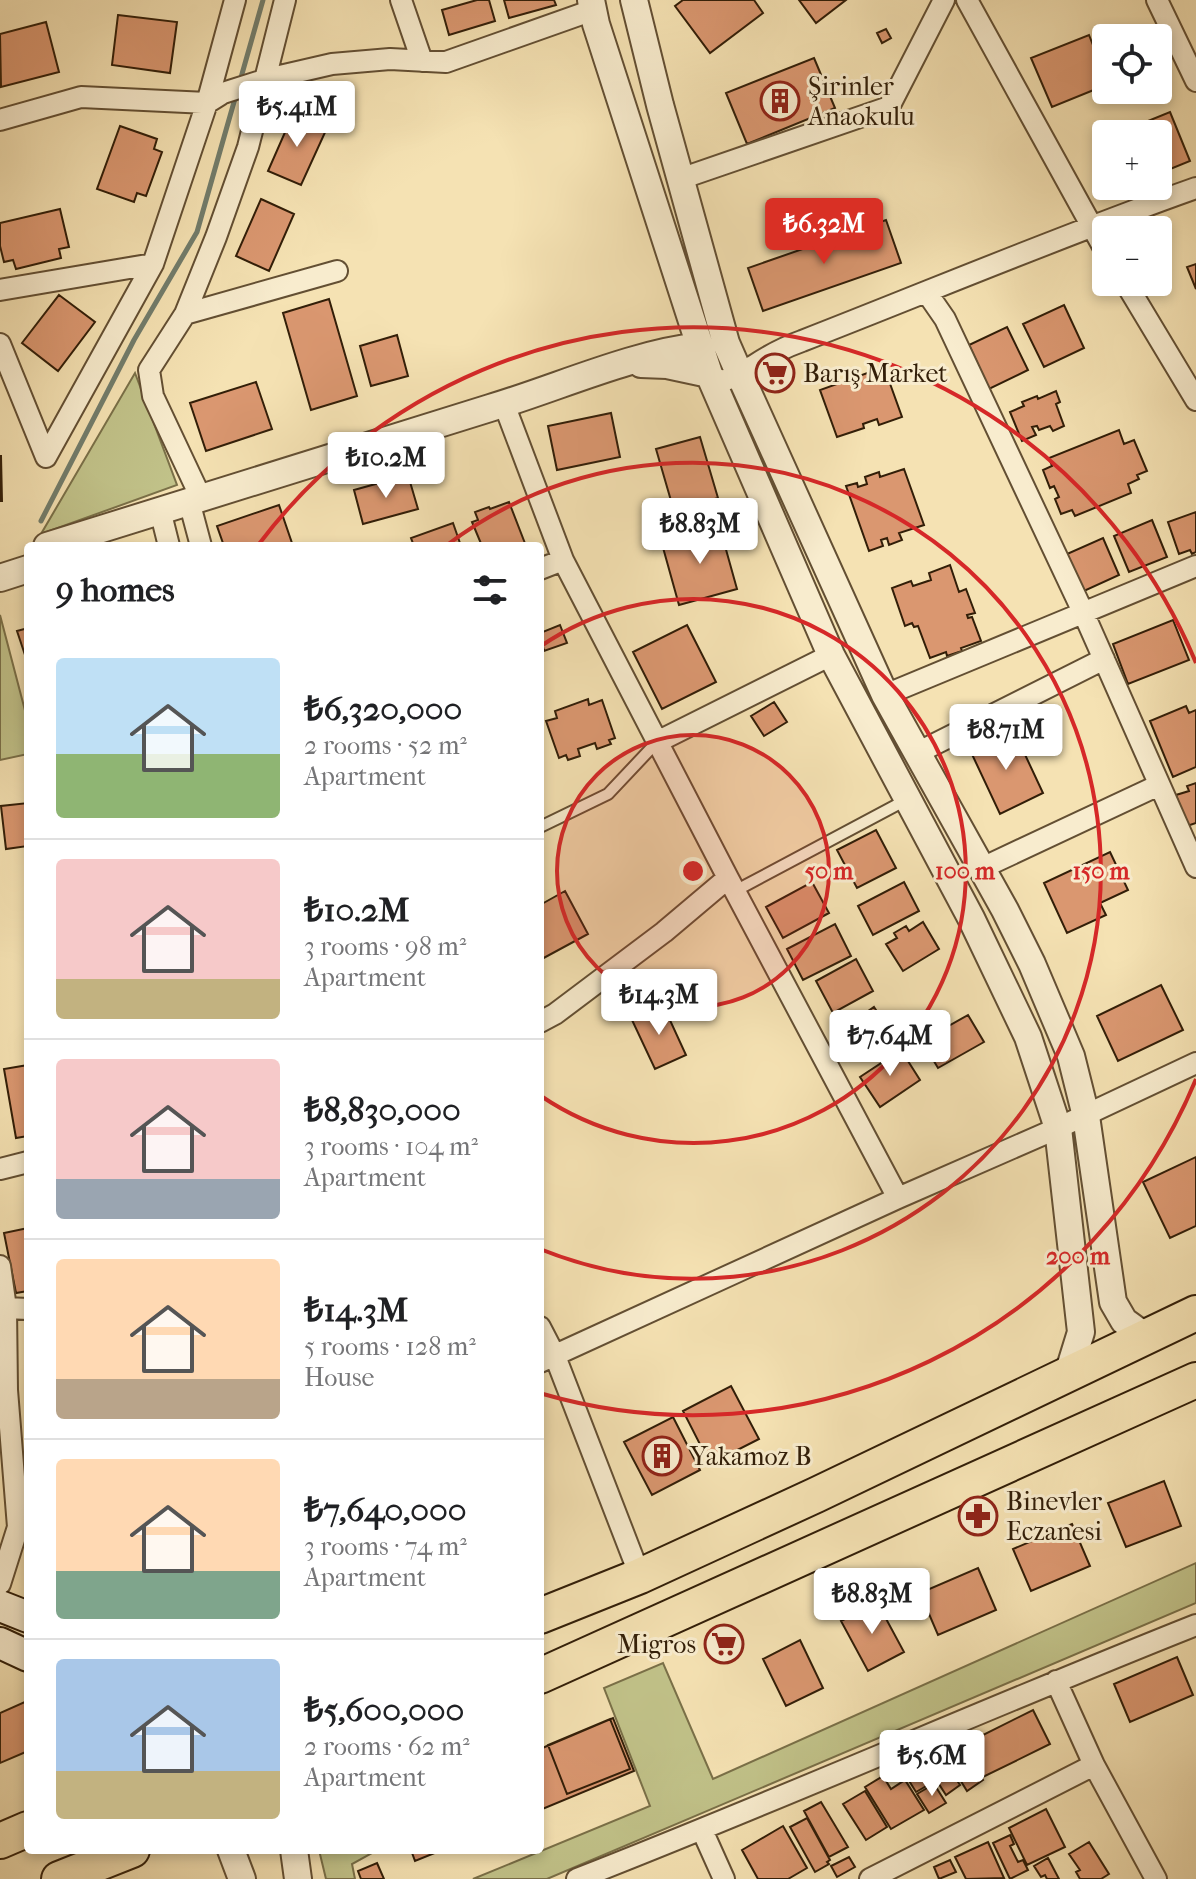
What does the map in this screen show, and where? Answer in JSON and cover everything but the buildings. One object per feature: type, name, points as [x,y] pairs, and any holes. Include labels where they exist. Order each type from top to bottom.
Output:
[{"type":"main road","points":[[544,1614],[640,1576],[1196,1313]]},
{"type":"main road","points":[[544,1674],[1196,1381]]},
{"type":"main road","points":[[0,1606],[24,1615]]},
{"type":"main road","points":[[0,1643],[24,1654]]},
{"type":"main road","points":[[0,1841],[24,1831]]},
{"type":"main road","points":[[59,1879],[122,1854]]},
{"type":"street","points":[[0,344],[46,457],[153,264],[215,98],[235,0]]},
{"type":"street","points":[[200,542],[195,499],[153,396],[149,370],[185,314],[248,147],[257,82],[285,0]]},
{"type":"street","points":[[401,0],[422,61]]},
{"type":"street","points":[[634,0],[726,343],[885,695],[1032,964],[1065,1041],[1086,1116],[1113,1302],[1124,1321],[1146,1337]]},
{"type":"street","points":[[680,179],[889,107],[944,0]]},
{"type":"street","points":[[967,0],[1092,229]]},
{"type":"street","points":[[1157,0],[1196,81]]},
{"type":"street","points":[[0,120],[81,97],[215,98],[257,82],[332,64],[390,59],[446,62],[592,5],[709,374],[831,655],[971,918],[1028,1037],[1058,1128],[1081,1332],[1068,1374]]},
{"type":"street","points":[[626,363],[667,365],[709,374],[720,381],[740,375],[796,343],[1090,226],[1196,188]]},
{"type":"street","points":[[0,290],[153,264]]},
{"type":"street","points":[[185,314],[337,271]]},
{"type":"street","points":[[927,293],[945,319],[1083,612],[1196,867]]},
{"type":"street","points":[[1133,296],[1196,400]]},
{"type":"street","points":[[60,542],[674,349],[726,343],[753,350],[796,343]]},
{"type":"street","points":[[504,404],[563,560],[898,1198]]},
{"type":"street","points":[[90,542],[160,510]]},
{"type":"street","points":[[160,510],[168,542]]},
{"type":"street","points":[[0,561],[24,553]]},
{"type":"street","points":[[544,567],[563,560]]},
{"type":"street","points":[[885,695],[1196,566]]},
{"type":"street","points":[[0,578],[24,570]]},
{"type":"street","points":[[657,742],[831,655]]},
{"type":"street","points":[[917,753],[1104,659]]},
{"type":"street","points":[[982,868],[1159,785]]},
{"type":"street","points":[[544,1020],[731,885]]},
{"type":"street","points":[[640,1576],[547,1359],[898,1198],[1086,1116],[1196,1063]]},
{"type":"street","points":[[0,1169],[24,1163]]},
{"type":"street","points":[[0,1266],[6,1308],[4,1388],[18,1527],[0,1584]]},
{"type":"street","points":[[6,1308],[24,1309]]},
{"type":"street","points":[[4,1388],[24,1398]]},
{"type":"street","points":[[577,1879],[1196,1625]]},
{"type":"street","points":[[1056,1681],[1094,1765],[1156,1879]]},
{"type":"street","points":[[870,1879],[1094,1765]]},
{"type":"street","points":[[702,1830],[724,1879]]},
{"type":"street","points":[[233,1854],[242,1879]]},
{"type":"street","points":[[295,1854],[298,1879]]},
{"type":"lane","points":[[544,825],[608,794],[657,742]]},
{"type":"lane","points":[[731,885],[908,799]]},
{"type":"green space","points":[[135,373],[177,485],[41,534]]},
{"type":"green space","points":[[0,615],[24,707],[24,755],[0,760]]},
{"type":"green space","points":[[1196,1563],[1196,1603],[547,1879],[473,1879],[534,1854],[544,1854],[544,1850],[650,1806],[604,1688],[663,1663],[713,1779]]},
{"type":"green space","points":[[320,1854],[370,1854],[352,1864],[355,1879],[326,1879]]},
{"type":"waterway","points":[[240,81],[263,0]]},
{"type":"waterway","points":[[41,521],[134,340],[197,232],[236,95]]},
{"type":"place","name":"Şirinler Anaokulu","points":[[780,101]]},
{"type":"place","name":"Barış Market","points":[[775,373]]},
{"type":"place","name":"Yakamoz B","points":[[662,1456]]},
{"type":"place","name":"Binevler Eczanesi","points":[[978,1516]]},
{"type":"place","name":"Migros","points":[[724,1644]]}]
